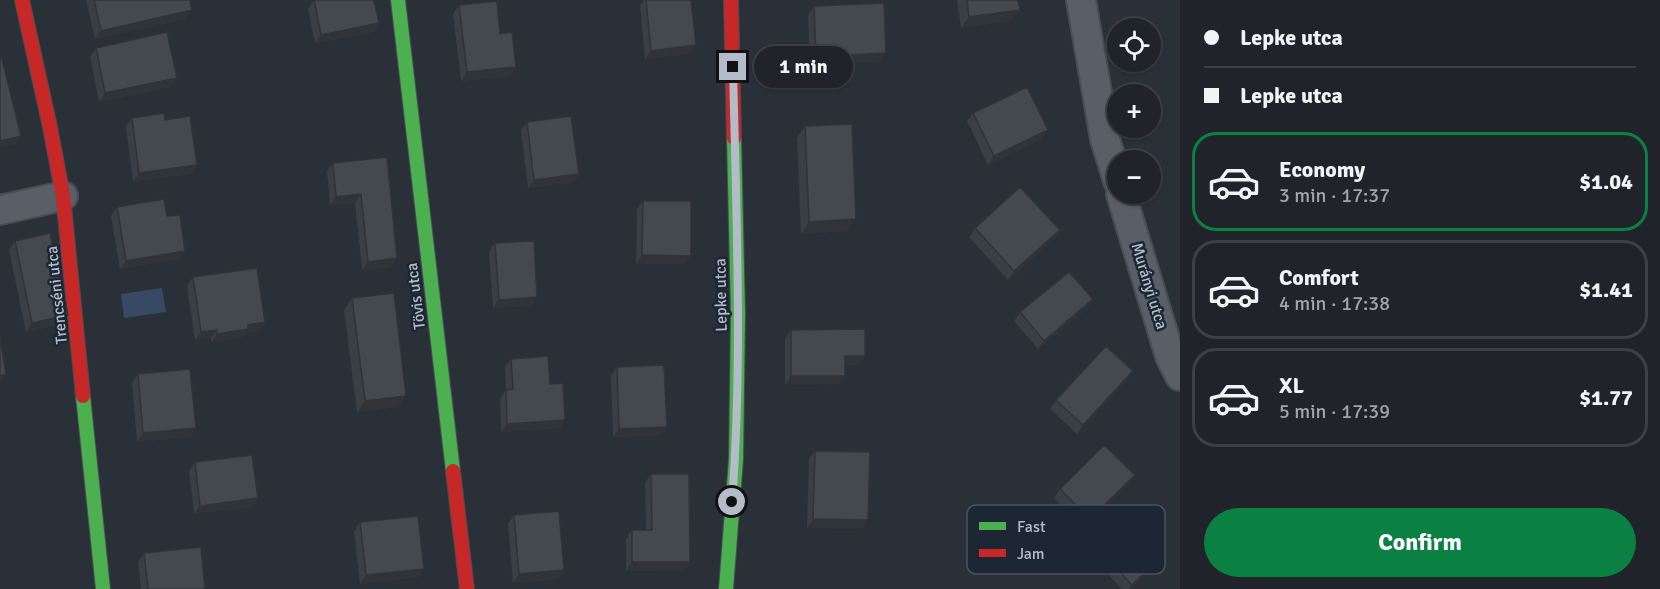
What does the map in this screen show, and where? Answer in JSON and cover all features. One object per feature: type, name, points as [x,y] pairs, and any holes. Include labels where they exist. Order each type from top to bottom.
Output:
[{"type":"street","name":"Trencséni utca","points":[[22,0],[63,196],[104,589]]},
{"type":"street","name":"Tövis utca","points":[[398,0],[467,589]]},
{"type":"street","name":"Lepke utca","points":[[726,589],[736,459],[738,314],[731,0]]},
{"type":"street","points":[[1082,0],[1108,150]]},
{"type":"street","points":[[0,210],[63,196]]},
{"type":"street","name":"Murányi utca","points":[[1124,204],[1170,356],[1180,376]]},
{"type":"water","points":[[162,288],[166,312],[124,318],[121,294]]},
{"type":"building","points":[[94,0],[190,0],[192,10],[101,31]]},
{"type":"building","points":[[314,0],[374,0],[379,23],[321,35]]},
{"type":"building","points":[[646,0],[691,0],[696,45],[651,51]]},
{"type":"building","points":[[967,0],[1018,0],[1020,10],[969,17]]},
{"type":"building","points":[[497,1],[500,34],[512,32],[516,67],[467,72],[459,5]]},
{"type":"building","points":[[884,3],[886,53],[816,57],[814,6]]},
{"type":"building","points":[[167,32],[177,78],[105,93],[96,48]]},
{"type":"building","points":[[0,59],[2,59],[21,136],[0,141]]},
{"type":"building","points":[[1027,87],[1048,130],[994,156],[973,113]]},
{"type":"building","points":[[164,113],[165,120],[190,116],[197,165],[139,173],[132,118]]},
{"type":"building","points":[[571,116],[579,174],[534,180],[527,122]]},
{"type":"building","points":[[852,124],[856,219],[809,222],[805,126]]},
{"type":"building","points":[[387,157],[397,258],[368,262],[361,194],[336,197],[333,163]]},
{"type":"building","points":[[1020,187],[1060,230],[1014,271],[975,228]]},
{"type":"building","points":[[164,199],[167,216],[180,215],[185,251],[126,261],[117,207]]},
{"type":"building","points":[[643,201],[691,201],[691,256],[642,255]]},
{"type":"building","points":[[50,233],[68,315],[32,323],[15,241]]},
{"type":"building","points":[[534,241],[537,297],[499,300],[495,243]]},
{"type":"building","points":[[257,268],[265,322],[248,325],[248,329],[217,334],[217,330],[201,332],[193,277]]},
{"type":"building","points":[[1069,272],[1093,299],[1044,341],[1020,312]]},
{"type":"building","points":[[394,293],[406,396],[365,401],[352,298]]},
{"type":"building","points":[[865,329],[865,356],[845,356],[845,376],[791,376],[791,330]]},
{"type":"building","points":[[0,337],[6,375],[0,375]]},
{"type":"building","points":[[1106,346],[1133,371],[1083,425],[1056,400]]},
{"type":"building","points":[[548,356],[550,384],[563,383],[565,420],[507,424],[506,390],[513,389],[511,359]]},
{"type":"building","points":[[664,365],[667,427],[619,429],[617,367]]},
{"type":"building","points":[[190,369],[196,428],[143,433],[138,374]]},
{"type":"building","points":[[1104,445],[1135,475],[1104,505],[1076,505],[1060,489]]},
{"type":"building","points":[[815,451],[870,452],[868,520],[813,519]]},
{"type":"building","points":[[252,455],[258,498],[200,506],[195,462]]},
{"type":"building","points":[[651,474],[689,474],[690,562],[632,562],[632,530],[652,530]]},
{"type":"building","points":[[559,511],[564,570],[519,574],[514,515]]},
{"type":"building","points":[[418,516],[424,569],[366,575],[360,522]]},
{"type":"building","points":[[201,547],[205,589],[148,589],[144,553]]},
{"type":"building","points":[[1122,574],[1143,574],[1132,585]]},
{"type":"traffic: fast","points":[[398,0],[453,471]]},
{"type":"traffic: fast","points":[[726,589],[736,459],[738,314],[734,138]]},
{"type":"traffic: fast","points":[[83,396],[103,589]]},
{"type":"traffic: jam","points":[[22,0],[63,196],[83,396]]},
{"type":"traffic: jam","points":[[731,0],[734,138]]},
{"type":"traffic: jam","points":[[453,471],[467,589]]},
{"type":"route","points":[[732,502],[736,459],[738,314],[733,67]]}]
